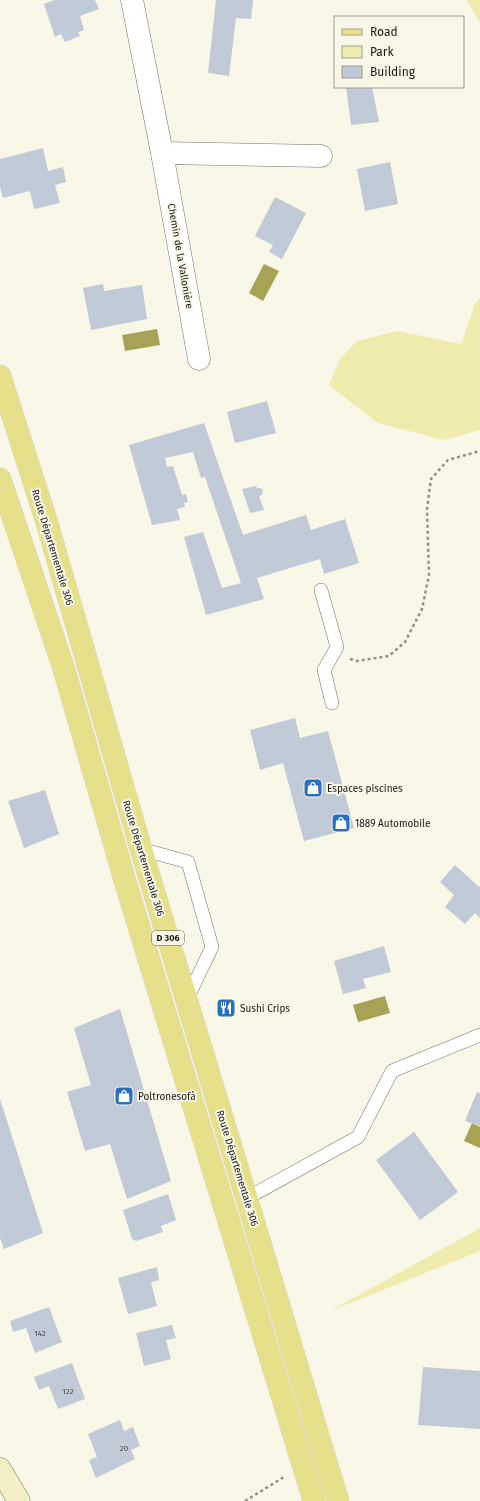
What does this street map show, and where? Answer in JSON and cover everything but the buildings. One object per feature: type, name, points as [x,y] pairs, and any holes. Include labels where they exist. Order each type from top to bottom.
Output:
[{"type":"main road","name":"Route Départementale 306","points":[[0,376],[47,523],[142,850],[338,1501]]},
{"type":"main road","name":"D 306","points":[[0,479],[63,666],[125,881],[314,1501]]},
{"type":"street","name":"Chemin de la Vallonière","points":[[132,0],[162,153],[199,359]]},
{"type":"street","points":[[162,153],[321,156]]},
{"type":"street","points":[[0,1469],[19,1501]]},
{"type":"lane","points":[[321,590],[337,647],[324,670],[332,703]]},
{"type":"lane","points":[[142,850],[188,862],[212,947],[187,999]]},
{"type":"lane","points":[[247,1198],[358,1137],[392,1071],[480,1034]]},
{"type":"path","points":[[332,656],[357,661],[389,656],[405,642],[422,609],[430,575],[427,509],[431,478],[448,460],[480,452]]},
{"type":"path","points":[[245,1501],[303,1465]]},
{"type":"green space","points":[[467,0],[480,0],[480,23]]},
{"type":"green space","points":[[480,298],[480,430],[444,440],[378,423],[329,385],[340,359],[357,341],[397,331],[461,344],[475,304]]},
{"type":"green space","points":[[480,1228],[480,1251],[330,1311]]},
{"type":"shaded area","points":[[264,264],[279,271],[263,301],[249,293]]},
{"type":"shaded area","points":[[157,329],[160,345],[125,351],[122,335]]},
{"type":"shaded area","points":[[385,996],[390,1013],[358,1022],[353,1005]]},
{"type":"shaded area","points":[[472,1123],[480,1127],[480,1148],[464,1141]]},
{"type":"place","name":"Espaces piscines","points":[[313,788]]},
{"type":"place","name":"1889 Automobile","points":[[341,823]]},
{"type":"place","name":"Sushi Crips","points":[[226,1008]]},
{"type":"place","name":"Poltronesofà","points":[[124,1096]]}]
